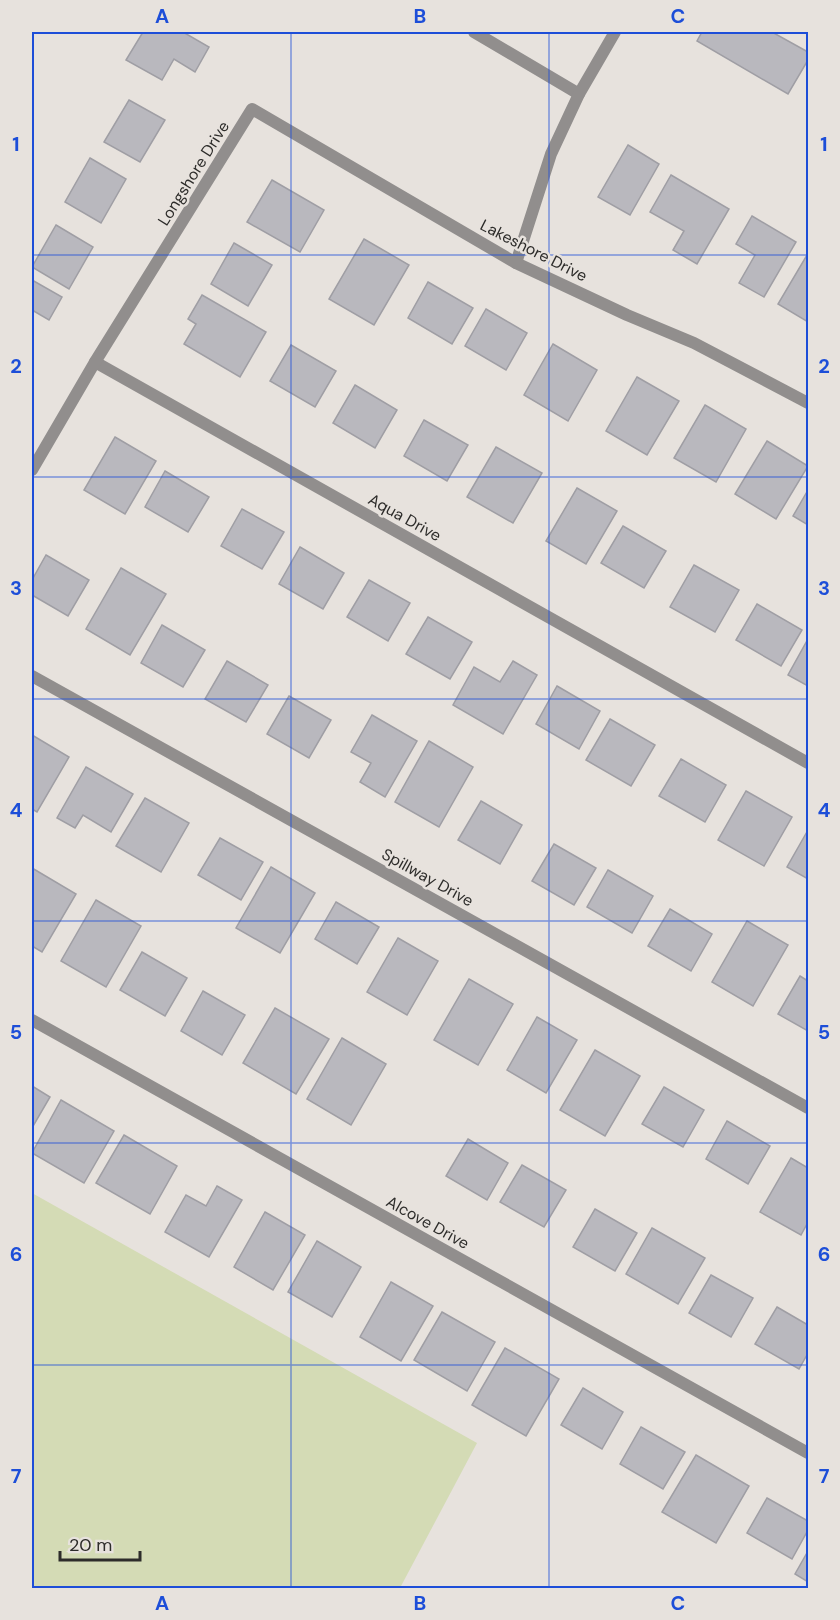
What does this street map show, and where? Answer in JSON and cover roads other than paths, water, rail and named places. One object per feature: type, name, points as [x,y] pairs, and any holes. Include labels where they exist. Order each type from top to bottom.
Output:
[{"type":"street","points":[[474,32],[579,94]]},
{"type":"street","points":[[516,263],[551,154],[579,94],[615,32]]},
{"type":"street","name":"Lakeshore Drive","points":[[252,109],[516,263],[627,315],[694,342],[808,403]]},
{"type":"street","name":"Longshore Drive","points":[[95,363],[252,109]]},
{"type":"street","points":[[32,470],[95,363]]},
{"type":"street","name":"Aqua Drive","points":[[95,363],[808,763]]},
{"type":"street","name":"Spillway Drive","points":[[32,676],[808,1108]]},
{"type":"street","name":"Alcove Drive","points":[[32,1020],[808,1453]]}]
